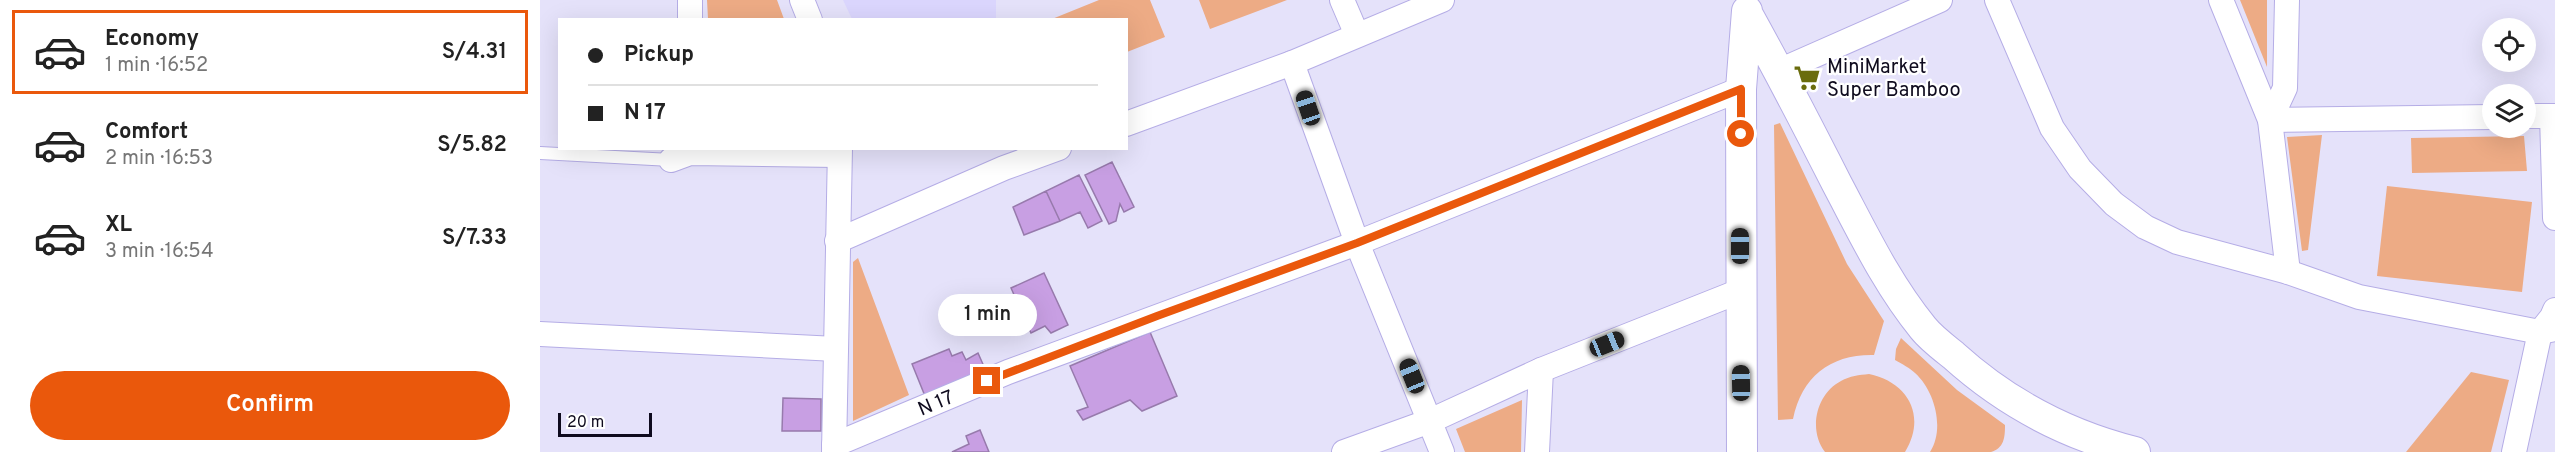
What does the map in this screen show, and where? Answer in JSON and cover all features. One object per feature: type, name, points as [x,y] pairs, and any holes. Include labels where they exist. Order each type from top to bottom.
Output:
[{"type":"street","points":[[690,0],[690,18]]},
{"type":"street","points":[[802,0],[809,18]]},
{"type":"street","points":[[1342,0],[1357,35]]},
{"type":"street","points":[[1128,123],[1292,63],[1442,0]]},
{"type":"street","points":[[1779,71],[1940,0]]},
{"type":"street","points":[[1997,0],[2052,128],[2063,147],[2097,188],[2145,227],[2177,242],[2288,272],[2359,297],[2547,330]]},
{"type":"street","points":[[2221,0],[2270,120],[2288,272]]},
{"type":"street","points":[[2270,120],[2285,88],[2287,0]]},
{"type":"street","points":[[1745,8],[1870,247],[1896,292],[1924,330],[1968,369],[2020,406],[2053,424],[2097,442],[2135,452]]},
{"type":"street","points":[[1742,452],[1741,89],[1745,8]]},
{"type":"street","points":[[1292,63],[1357,243],[1442,452]]},
{"type":"street","name":"N 17","points":[[834,448],[1008,372],[1357,243],[1741,89]]},
{"type":"street","points":[[2536,116],[2553,116],[2555,218]]},
{"type":"street","points":[[2270,120],[2482,117]]},
{"type":"street","points":[[837,241],[1004,168],[1054,150]]},
{"type":"street","points":[[684,154],[839,152],[834,448]]},
{"type":"street","points":[[1344,452],[1430,421],[1541,370],[1740,291]]},
{"type":"street","points":[[2514,452],[2547,330],[2555,310]]},
{"type":"street","points":[[540,334],[836,349]]},
{"type":"street","points":[[1537,452],[1541,370]]},
{"type":"street","points":[[2069,452],[2097,442]]},
{"type":"lane","points":[[540,153],[684,154]]},
{"type":"shaded area","points":[[707,0],[777,0],[784,18],[708,18]]},
{"type":"shaded area","points":[[843,0],[996,0],[996,18],[852,18]]},
{"type":"shaded area","points":[[1099,0],[1150,0],[1165,37],[1128,52],[1128,18],[1054,18]]},
{"type":"shaded area","points":[[1199,0],[1287,0],[1210,29]]},
{"type":"shaded area","points":[[2240,0],[2267,0],[2267,67]]},
{"type":"shaded area","points":[[1780,123],[1847,264],[1884,321],[1874,355],[1844,359],[1821,370],[1803,391],[1793,419],[1778,420],[1774,125]]},
{"type":"shaded area","points":[[2322,135],[2308,250],[2302,251],[2287,137]]},
{"type":"shaded area","points":[[2411,138],[2524,138],[2527,171],[2412,173]]},
{"type":"shaded area","points":[[2387,186],[2532,202],[2522,292],[2377,276]]},
{"type":"shaded area","points":[[858,258],[909,395],[853,421],[853,262]]},
{"type":"shaded area","points":[[1901,338],[1957,390],[2005,425],[2004,438],[1999,448],[1991,452],[1930,452],[1937,432],[1936,411],[1922,381],[1911,369],[1895,360],[1896,349]]},
{"type":"shaded area","points":[[2471,372],[2509,380],[2491,452],[2406,452]]},
{"type":"shaded area","points":[[1869,374],[1894,384],[1910,403],[1914,414],[1914,426],[1905,452],[1825,452],[1817,433],[1817,413],[1820,403],[1832,387],[1841,381]]},
{"type":"shaded area","points":[[1522,400],[1521,452],[1465,452],[1456,429]]},
{"type":"building","points":[[1112,162],[1134,207],[1124,212],[1120,204],[1116,221],[1109,224],[1085,175]]},
{"type":"building","points":[[1079,175],[1102,221],[1088,228],[1080,212],[1060,221],[1046,191]]},
{"type":"building","points":[[1046,191],[1060,221],[1024,235],[1013,207]]},
{"type":"building","points":[[1044,273],[1068,325],[1051,333],[1045,326],[1031,333],[1011,288]]},
{"type":"building","points":[[1150,332],[1177,396],[1142,411],[1130,400],[1083,420],[1077,411],[1088,407],[1070,366]]},
{"type":"building","points":[[949,349],[952,356],[962,352],[966,360],[978,353],[986,371],[925,396],[912,364]]},
{"type":"building","points":[[783,398],[821,399],[821,431],[782,431]]},
{"type":"building","points":[[980,430],[989,452],[952,452],[969,444],[966,436]]},
{"type":"place","name":"MiniMarket Super Bamboo","points":[[1807,78]]},
{"type":"route","points":[[987,381],[1357,243],[1741,89],[1741,134]]}]
